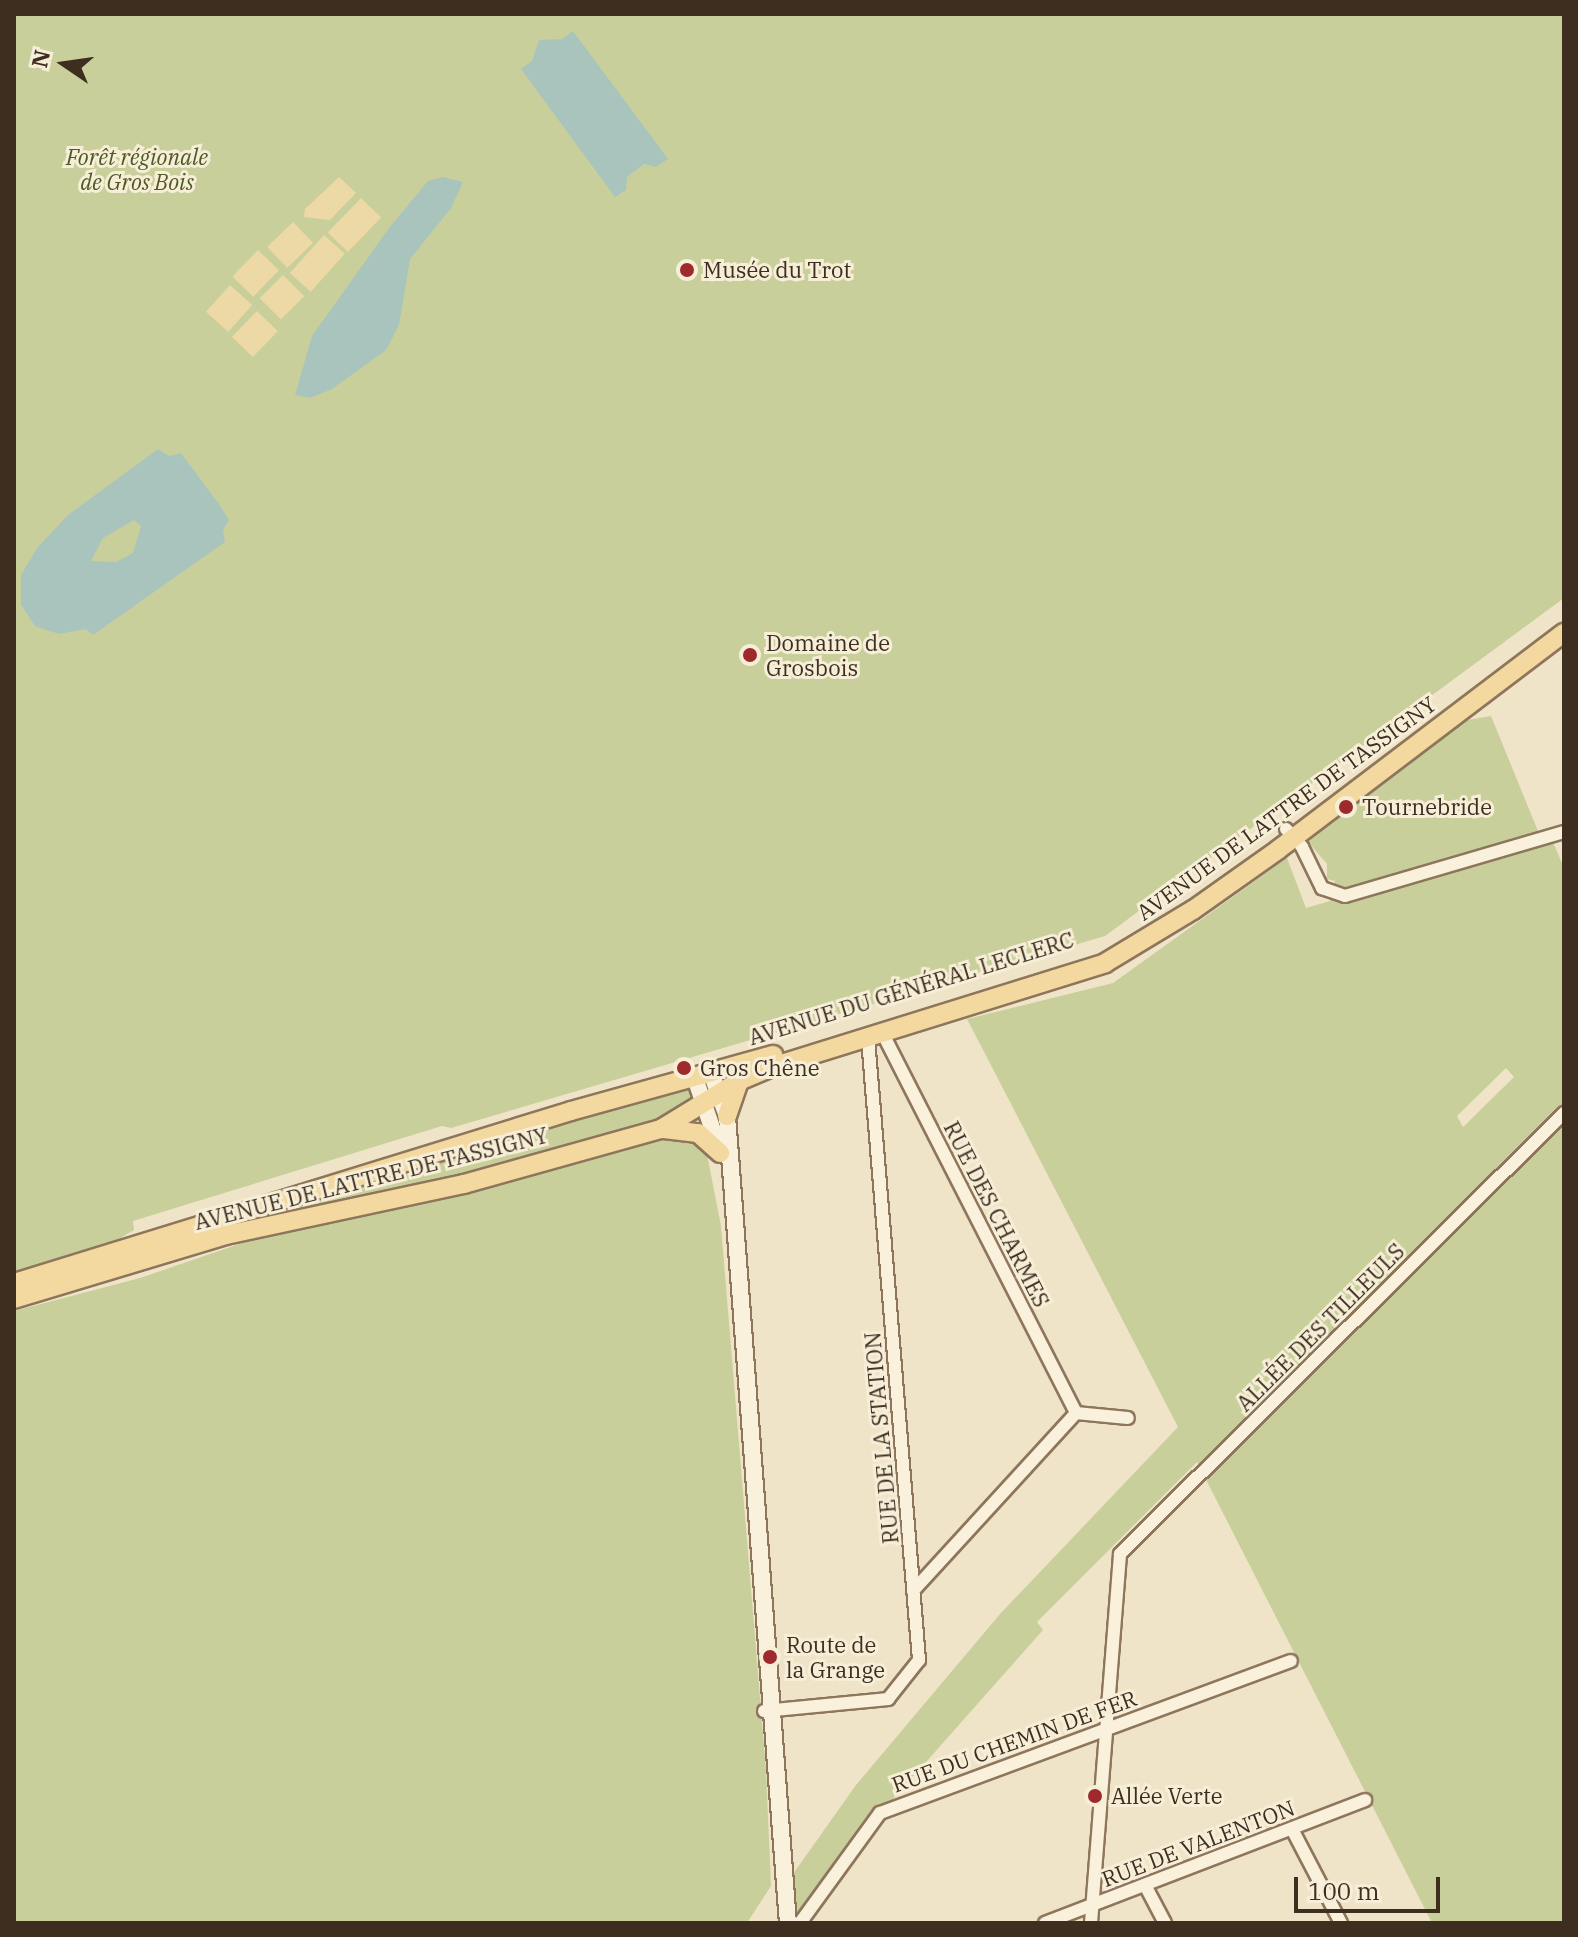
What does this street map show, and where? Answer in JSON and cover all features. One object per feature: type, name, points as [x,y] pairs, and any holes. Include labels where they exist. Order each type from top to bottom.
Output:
[{"type":"main road","points":[[1290,832],[1564,621]]},
{"type":"main road","name":"AVENUE DE LATTRE DE TASSIGNY","points":[[14,1299],[226,1235],[464,1184],[661,1129],[739,1081],[1105,963],[1193,910],[1290,832],[1564,633]]},
{"type":"main road","name":"AVENUE DU GÉNÉRAL LECLERC","points":[[14,1283],[542,1119],[703,1075],[1087,961],[1172,914],[1290,832]]},
{"type":"main road","points":[[703,1075],[713,1098],[725,1153]]},
{"type":"main road","points":[[739,1081],[727,1116],[725,1153],[785,1923]]},
{"type":"main road","points":[[713,1098],[727,1116]]},
{"type":"main road","points":[[661,1129],[698,1133],[725,1153]]},
{"type":"street","points":[[1290,832],[1322,888],[1345,896],[1564,832]]},
{"type":"street","name":"RUE DES CHARMES","points":[[875,1037],[1076,1413]]},
{"type":"street","name":"RUE DE LA STATION","points":[[768,1710],[888,1699],[919,1660],[875,1037]]},
{"type":"street","name":"ALLÉE DES TILLEULS","points":[[1106,1730],[1115,1576],[1121,1552],[1564,1113]]},
{"type":"street","points":[[913,1591],[1076,1413],[1128,1418]]},
{"type":"street","name":"RUE DU CHEMIN DE FER","points":[[800,1923],[880,1813],[1291,1661]]},
{"type":"street","points":[[1091,1923],[1106,1730]]},
{"type":"street","name":"RUE DE VALENTON","points":[[1045,1923],[1365,1800]]},
{"type":"street","points":[[1292,1829],[1341,1923]]},
{"type":"street","points":[[1145,1885],[1165,1923]]},
{"type":"green space","name":"Domaine de Grosbois","points":[[14,14],[1564,14],[1564,598],[1105,936],[451,1128],[442,1126],[133,1221],[134,1230],[97,1252],[14,1276]]},
{"type":"green space","points":[[1491,716],[1538,831],[1550,835],[1564,868],[1564,1923],[1432,1923],[1197,1462],[1037,1622],[1043,1630],[888,1805],[866,1817],[797,1916],[791,1918],[788,1881],[856,1785],[1000,1614],[1178,1427],[967,1019],[1113,983],[1287,858],[1306,908],[1330,901],[1335,881],[1327,879],[1327,864],[1308,842],[1456,722]],"holes":[[[1506,1068],[1514,1077],[1463,1127],[1457,1116]]]},
{"type":"green space","points":[[687,1086],[694,1102],[642,1126],[443,1184],[207,1234],[209,1228]]},
{"type":"green space","points":[[693,1137],[705,1144],[721,1226],[766,1770],[771,1886],[747,1923],[14,1923],[14,1311],[140,1278],[242,1243],[669,1138]]},
{"type":"sand","points":[[339,177],[356,193],[330,220],[304,217],[305,209]]},
{"type":"sand","points":[[361,198],[381,217],[348,252],[328,233]]},
{"type":"sand","points":[[293,222],[313,243],[287,268],[267,247]]},
{"type":"sand","points":[[324,235],[345,254],[311,292],[290,273]]},
{"type":"sand","points":[[258,250],[279,270],[253,297],[232,277]]},
{"type":"sand","points":[[283,275],[304,296],[281,320],[260,298]]},
{"type":"sand","points":[[230,285],[252,305],[228,332],[206,312]]},
{"type":"sand","points":[[257,311],[278,331],[253,357],[232,337]]},
{"type":"water","points":[[573,31],[668,159],[656,167],[644,164],[627,177],[626,190],[615,197],[521,69],[532,61],[539,40],[562,39]]},
{"type":"water","points":[[443,177],[463,182],[451,208],[410,259],[399,325],[386,350],[332,389],[310,398],[295,395],[312,336],[389,228],[428,181]]},
{"type":"water","points":[[158,449],[169,456],[181,453],[229,520],[223,530],[225,542],[93,635],[86,629],[59,634],[35,626],[21,605],[21,575],[37,548],[68,515]],"holes":[[[134,520],[141,526],[133,553],[116,562],[91,561],[103,538]]]},
{"type":"place","name":"Musée du Trot","points":[[687,270]]},
{"type":"place","name":"Domaine de Grosbois","points":[[750,655]]},
{"type":"place","name":"Tournebride","points":[[1346,807]]},
{"type":"place","name":"Gros Chêne","points":[[684,1068]]},
{"type":"place","name":"Route de la Grange","points":[[770,1657]]},
{"type":"place","name":"Allée Verte","points":[[1095,1796]]},
{"type":"park label","name":"Forêt régionale de Gros Bois","points":[[137,168]]}]
